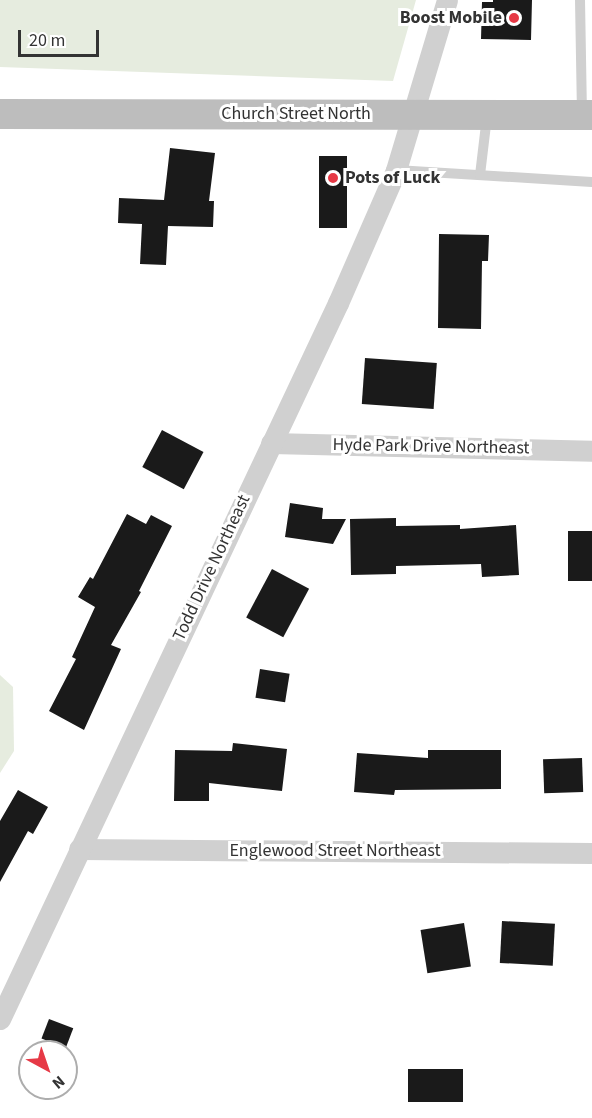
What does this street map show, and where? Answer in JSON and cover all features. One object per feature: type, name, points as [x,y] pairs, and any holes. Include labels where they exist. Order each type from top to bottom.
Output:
[{"type":"main road","name":"Church Street North","points":[[0,114],[587,115]]},
{"type":"street","name":"Todd Drive Northeast","points":[[0,1019],[339,303],[396,170],[415,114],[447,0]]},
{"type":"street","name":"Hyde Park Drive Northeast","points":[[271,443],[592,451]]},
{"type":"street","name":"Englewood Street Northeast","points":[[79,849],[592,853]]},
{"type":"lane","points":[[580,0],[587,115]]},
{"type":"lane","points":[[480,175],[487,114]]},
{"type":"lane","points":[[396,170],[592,182]]},
{"type":"shaded area","points":[[0,0],[416,0],[393,81],[0,67]]},
{"type":"shaded area","points":[[0,675],[13,687],[14,751],[0,773]]},
{"type":"building","points":[[493,0],[532,0],[531,40],[481,39],[482,2],[493,2]]},
{"type":"building","points":[[170,148],[215,153],[209,201],[214,201],[213,227],[168,226],[166,265],[140,264],[142,224],[118,223],[119,198],[164,200]]},
{"type":"building","points":[[319,156],[347,156],[347,228],[319,228]]},
{"type":"building","points":[[439,234],[489,235],[488,261],[482,261],[481,329],[438,328]]},
{"type":"building","points":[[365,358],[437,363],[434,409],[362,404]]},
{"type":"building","points":[[162,430],[203,452],[184,489],[142,467]]},
{"type":"building","points":[[290,503],[323,508],[322,519],[346,519],[333,544],[285,537]]},
{"type":"building","points":[[127,514],[146,524],[151,515],[172,526],[139,591],[141,592],[111,645],[121,649],[84,730],[49,711],[76,659],[72,657],[95,607],[78,597],[90,577],[93,579]]},
{"type":"building","points":[[396,518],[396,526],[460,525],[460,529],[516,525],[519,575],[482,577],[481,564],[396,566],[396,574],[351,575],[350,519]]},
{"type":"building","points":[[568,531],[592,531],[592,581],[568,581]]},
{"type":"building","points":[[272,569],[309,589],[283,637],[246,618]]},
{"type":"building","points":[[260,669],[290,674],[285,702],[255,698]]},
{"type":"building","points":[[233,743],[287,749],[282,791],[209,783],[209,801],[174,801],[175,750],[232,751]]},
{"type":"building","points":[[428,750],[501,750],[501,789],[395,790],[394,795],[354,792],[357,753],[428,758]]},
{"type":"building","points":[[582,758],[583,792],[544,793],[543,759]]},
{"type":"building","points":[[18,790],[48,807],[33,834],[28,831],[0,882],[0,821]]},
{"type":"building","points":[[502,921],[555,924],[553,966],[500,963]]},
{"type":"building","points":[[464,923],[471,966],[427,973],[421,930]]},
{"type":"building","points":[[49,1019],[73,1028],[69,1040],[41,1039]]},
{"type":"building","points":[[408,1069],[463,1069],[463,1102],[408,1102]]},
{"type":"place","name":"Boost Mobile","points":[[514,18]]},
{"type":"place","name":"Pots of Luck","points":[[333,178]]}]
